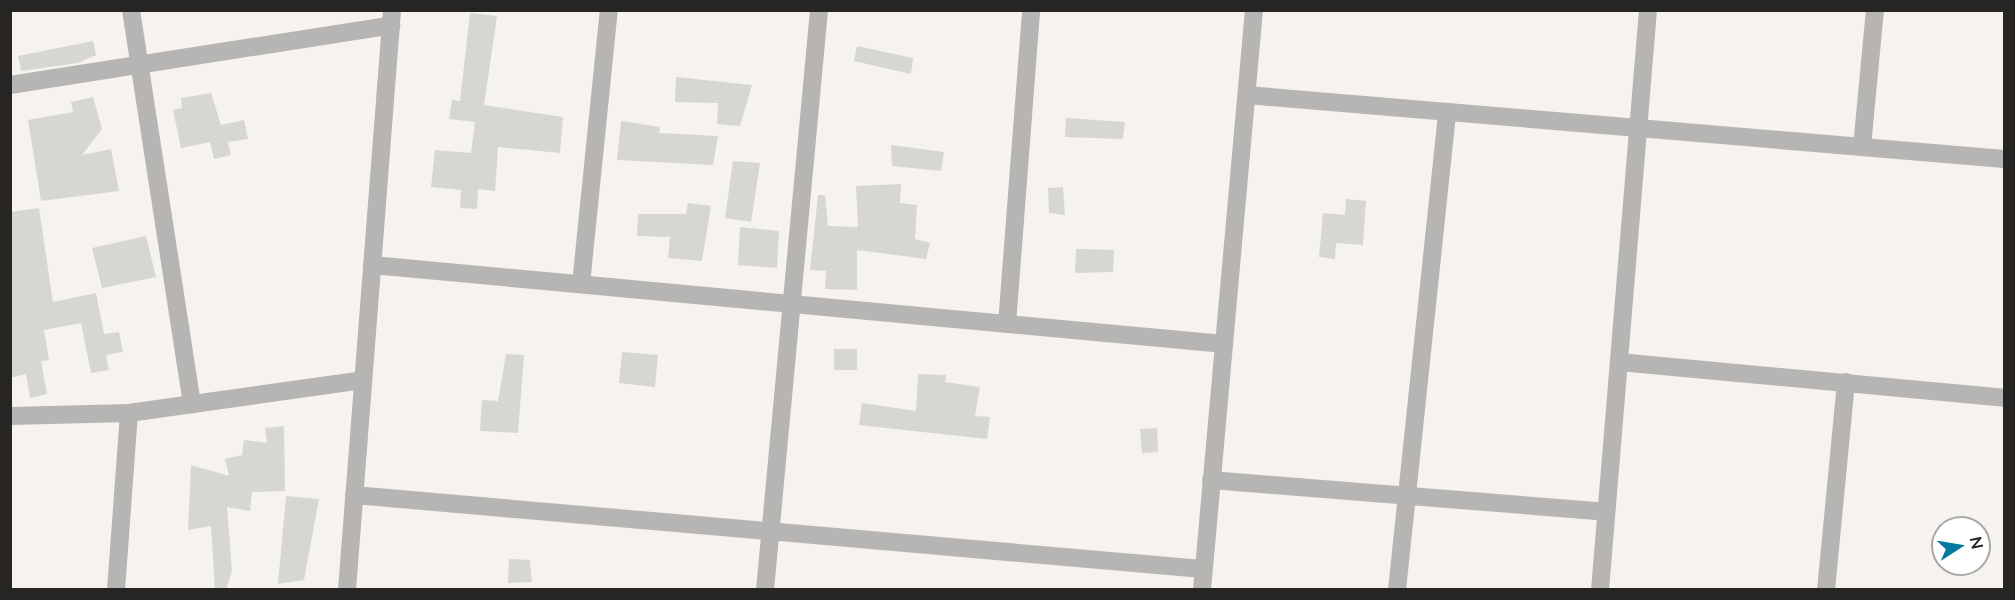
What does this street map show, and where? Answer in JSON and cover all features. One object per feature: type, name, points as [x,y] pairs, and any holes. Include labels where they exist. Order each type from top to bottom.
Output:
[{"type":"street","points":[[131,10],[192,404]]},
{"type":"street","points":[[581,284],[609,10]]},
{"type":"street","points":[[765,590],[819,10]]},
{"type":"street","points":[[1007,324],[1031,10]]},
{"type":"street","points":[[1202,590],[1254,10]]},
{"type":"street","points":[[1600,590],[1648,10]]},
{"type":"street","points":[[1862,147],[1875,10]]},
{"type":"street","points":[[10,85],[140,65],[392,18],[347,590]]},
{"type":"street","points":[[1247,95],[2004,159]]},
{"type":"street","points":[[1397,590],[1447,112]]},
{"type":"street","points":[[372,265],[1224,344]]},
{"type":"street","points":[[1619,362],[2004,398]]},
{"type":"street","points":[[10,416],[129,413],[363,380]]},
{"type":"street","points":[[1826,590],[1846,382]]},
{"type":"street","points":[[116,590],[129,413]]},
{"type":"street","points":[[1211,480],[1606,512]]},
{"type":"street","points":[[354,495],[771,529],[1203,569]]},
{"type":"building","points":[[470,13],[497,16],[484,105],[563,117],[560,153],[498,147],[495,191],[478,189],[477,209],[460,208],[461,190],[431,187],[435,150],[471,153],[475,122],[449,119],[452,100],[460,101]]},
{"type":"building","points":[[93,41],[96,55],[78,63],[21,71],[18,56]]},
{"type":"building","points":[[857,46],[913,58],[911,74],[854,61]]},
{"type":"building","points":[[676,77],[752,85],[740,126],[717,124],[718,103],[675,102]]},
{"type":"building","points":[[211,93],[221,125],[244,120],[248,139],[228,142],[231,155],[214,159],[210,142],[181,148],[173,110],[182,108],[181,98]]},
{"type":"building","points":[[93,97],[102,129],[82,155],[111,149],[119,191],[41,201],[28,120],[73,112],[71,102]]},
{"type":"building","points":[[1066,118],[1125,122],[1123,139],[1065,137]]},
{"type":"building","points":[[621,121],[660,127],[659,133],[718,136],[713,165],[617,160]]},
{"type":"building","points":[[891,145],[944,152],[941,171],[892,166]]},
{"type":"building","points":[[733,161],[760,163],[751,222],[725,218]]},
{"type":"building","points":[[901,184],[900,203],[917,205],[915,239],[930,243],[926,259],[857,250],[857,290],[825,289],[826,271],[810,270],[818,195],[825,195],[828,226],[858,227],[856,186]]},
{"type":"building","points":[[1063,187],[1065,215],[1049,213],[1048,188]]},
{"type":"building","points":[[1346,199],[1366,201],[1363,245],[1336,243],[1335,259],[1319,257],[1323,213],[1345,215]]},
{"type":"building","points":[[688,203],[711,206],[702,261],[668,258],[670,237],[637,236],[638,214],[686,214]]},
{"type":"building","points":[[39,208],[53,302],[96,293],[104,334],[119,332],[123,352],[106,355],[109,370],[91,373],[81,323],[44,330],[49,360],[41,361],[47,394],[30,398],[26,374],[10,378],[10,212]]},
{"type":"building","points":[[740,227],[779,231],[777,268],[738,265]]},
{"type":"building","points":[[146,236],[156,277],[102,288],[92,248]]},
{"type":"building","points":[[1076,249],[1114,250],[1113,272],[1075,273]]},
{"type":"building","points":[[834,349],[857,349],[857,370],[834,370]]},
{"type":"building","points":[[622,352],[658,355],[655,387],[619,383]]},
{"type":"building","points":[[506,354],[524,355],[518,433],[480,431],[482,400],[498,401]]},
{"type":"building","points":[[918,374],[946,375],[945,382],[980,387],[975,416],[990,417],[987,439],[859,425],[862,403],[916,411]]},
{"type":"building","points":[[284,426],[285,491],[252,492],[250,511],[227,507],[232,571],[226,590],[215,590],[211,526],[188,530],[191,465],[229,476],[225,459],[242,455],[244,440],[267,443],[265,428]]},
{"type":"building","points":[[1157,428],[1158,452],[1142,453],[1140,429]]},
{"type":"building","points":[[286,496],[319,499],[304,580],[278,584]]},
{"type":"building","points":[[509,559],[530,560],[532,582],[508,583]]}]
